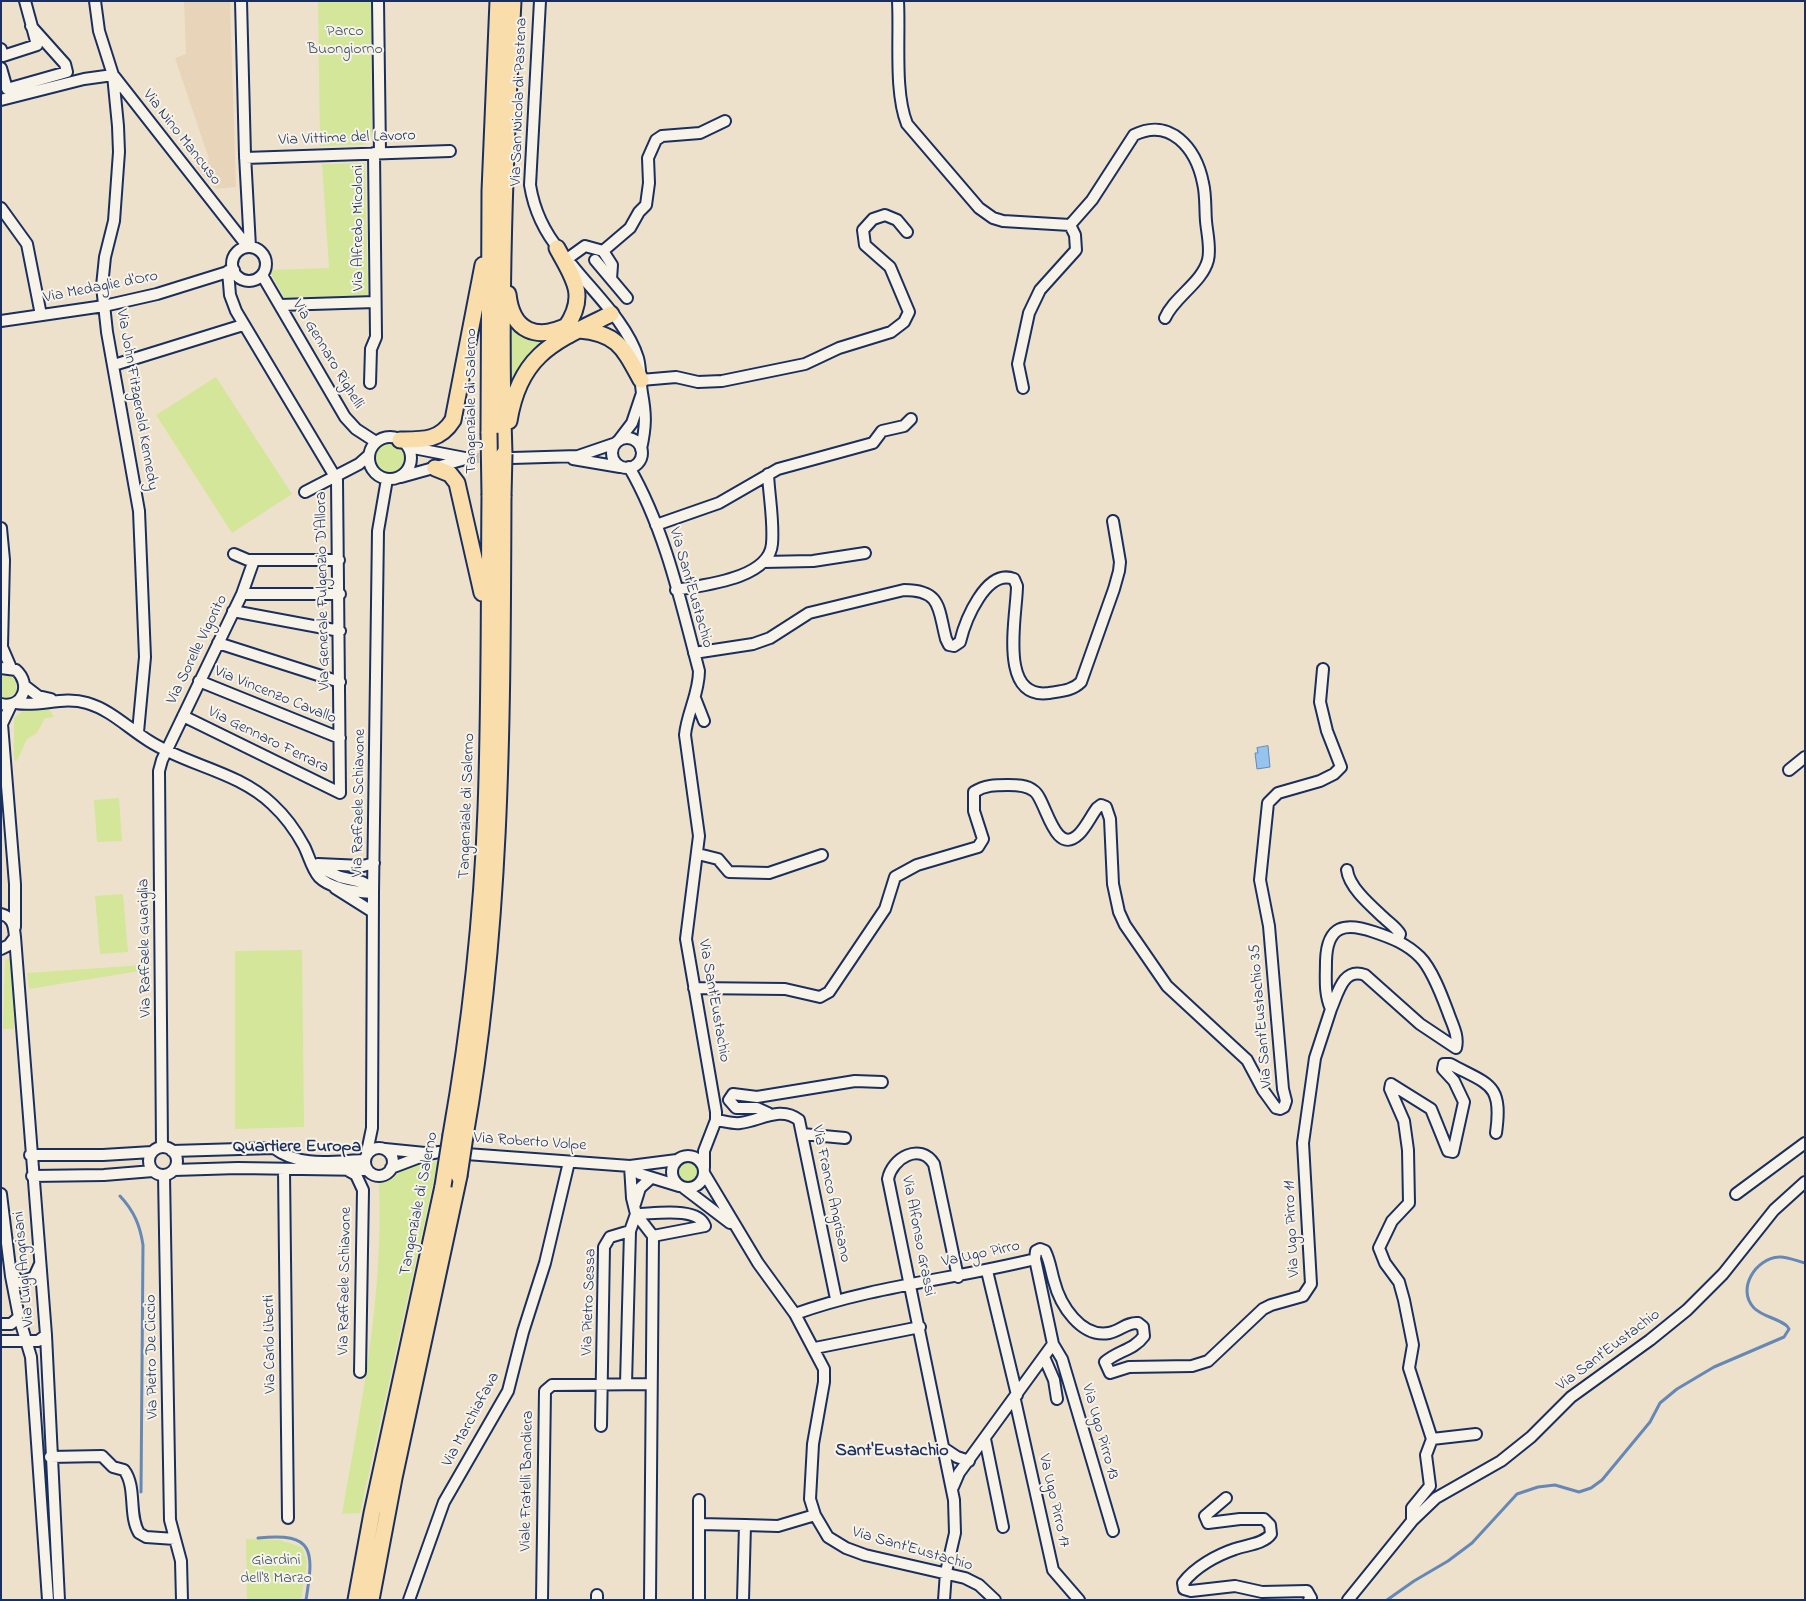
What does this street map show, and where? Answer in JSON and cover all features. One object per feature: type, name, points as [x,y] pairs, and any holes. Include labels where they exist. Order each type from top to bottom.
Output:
[{"type":"highway","name":"Tangenziale di Salerno","points":[[356,1600],[372,1513],[443,1186],[458,1136],[482,1026],[492,937],[498,850],[502,743],[496,496],[489,433],[489,244],[498,1]]},
{"type":"highway","name":"Tangenziale di Salerno","points":[[371,1600],[394,1478],[459,1176],[458,1136],[482,888],[487,793],[489,661],[496,496],[508,456],[502,397],[504,234],[513,1]]},
{"type":"highway","points":[[504,234],[510,308],[514,317],[521,325],[536,333],[554,332],[573,328],[609,311]]},
{"type":"highway","points":[[404,443],[426,441],[438,436],[448,428],[453,420],[481,271],[489,244]]},
{"type":"highway","points":[[508,456],[514,396],[522,375],[551,346],[569,334],[573,328],[578,290],[562,254]]},
{"type":"highway","points":[[573,328],[594,331],[608,336],[619,343],[642,386]]},
{"type":"highway","points":[[435,468],[454,478],[463,499],[481,584],[489,661]]},
{"type":"street","points":[[2,56],[36,45],[25,1]]},
{"type":"street","points":[[1,100],[84,78],[113,75],[99,31],[95,1]]},
{"type":"street","points":[[241,1],[249,247]]},
{"type":"street","name":"Via Alfredo Micoloni","points":[[370,383],[371,349],[376,337],[378,1]]},
{"type":"street","name":"Via San Nicola di Pastena","points":[[540,1],[530,185],[533,203],[562,254],[631,341],[639,361],[646,423],[641,454]]},
{"type":"street","points":[[898,1],[900,91],[902,112],[907,124],[979,208],[993,218],[1004,221],[1070,225]]},
{"type":"street","points":[[1,68],[7,89],[67,72],[65,64],[32,26]]},
{"type":"street","name":"Via Nino Mancuso","points":[[113,75],[249,247]]},
{"type":"street","name":"Via John Fitzgerald Kennedy","points":[[113,75],[119,152],[114,221],[102,286],[139,512],[145,657],[138,732]]},
{"type":"street","points":[[603,251],[630,228],[639,212],[646,205],[649,182],[648,158],[656,140],[662,136],[700,133],[725,121]]},
{"type":"street","points":[[1070,225],[1092,200],[1134,136],[1144,130],[1156,128],[1180,139],[1190,150],[1203,182],[1208,260],[1186,292],[1168,311],[1165,318]]},
{"type":"street","name":"Via Vittime del Lavoro","points":[[245,158],[450,151]]},
{"type":"street","points":[[226,219],[232,222],[242,218],[247,207]]},
{"type":"street","points":[[1,208],[27,244],[41,315]]},
{"type":"street","points":[[642,386],[676,377],[698,382],[745,377],[805,364],[826,353],[891,332],[904,322],[909,312],[890,267],[865,245],[862,237],[863,230],[873,219],[885,215],[897,220],[907,232]]},
{"type":"street","points":[[1023,388],[1018,364],[1025,328],[1040,290],[1076,250],[1075,234],[1070,225]]},
{"type":"street","points":[[562,254],[585,246],[603,251],[612,265],[611,278]]},
{"type":"street","points":[[249,247],[259,250],[265,258],[266,267],[262,276],[253,280],[244,280],[231,270],[235,255],[249,247]]},
{"type":"street","points":[[595,260],[627,298]]},
{"type":"street","name":"Via Medaglie d'Oro","points":[[1,321],[104,306],[157,294],[231,270]]},
{"type":"street","name":"Via Generale Fulgenzio D'Allora","points":[[231,270],[230,295],[243,325],[337,480],[340,594],[340,793]]},
{"type":"street","name":"Via Gennaro Righelli","points":[[262,276],[345,417],[356,429],[376,442]]},
{"type":"street","name":"Via Alfredo Micoloni","points":[[280,305],[375,302]]},
{"type":"street","points":[[114,366],[243,325]]},
{"type":"street","name":"Via San Nicola di Pastena","points":[[617,442],[632,423],[642,386]]},
{"type":"street","points":[[656,525],[719,503],[778,468],[873,443],[882,430],[904,426],[911,419]]},
{"type":"street","points":[[305,492],[359,464],[368,456],[376,442],[387,437],[404,443],[469,458],[400,478],[387,479],[373,472],[368,456]]},
{"type":"street","points":[[508,456],[567,457],[585,454],[630,438],[637,442],[641,454],[636,464],[627,467],[580,461],[567,457]]},
{"type":"street","points":[[617,442],[612,451],[614,460],[627,467]]},
{"type":"street","points":[[400,478],[411,464],[404,443]]},
{"type":"street","name":"Via Sant'Eustachio","points":[[641,454],[643,492]]},
{"type":"street","name":"Via Sant'Eustachio","points":[[627,467],[643,492],[656,525],[694,652],[699,678],[695,698],[687,720],[685,735],[697,822],[698,854],[686,923],[686,939],[716,1120]]},
{"type":"street","points":[[763,562],[772,546],[768,474]]},
{"type":"street","name":"Via Raffaele Schiavone","points":[[366,1156],[372,1128],[378,531],[387,479]]},
{"type":"street","points":[[694,652],[753,644],[770,638],[809,613],[904,590],[918,590],[929,593],[935,601],[948,645],[954,646],[960,642],[964,627],[981,594],[997,579],[1007,577],[1014,580],[1017,586],[1013,654],[1017,675],[1024,684],[1043,694],[1070,690],[1081,682],[1114,589],[1120,562],[1113,521]]},
{"type":"street","points":[[1,528],[4,560],[2,647],[6,668],[21,674],[25,686],[38,696],[54,700],[87,703],[100,708],[165,749],[236,778],[257,790],[289,821],[312,864],[324,880],[373,912]]},
{"type":"street","points":[[676,590],[733,578],[763,562],[793,562],[865,553]]},
{"type":"street","points":[[234,554],[253,562],[339,560]]},
{"type":"street","name":"Via Sorelle Vigorito","points":[[165,749],[234,612],[250,576],[253,562]]},
{"type":"street","points":[[242,594],[340,594]]},
{"type":"street","points":[[234,612],[340,631]]},
{"type":"street","points":[[218,643],[340,682]]},
{"type":"street","name":"Via Sant'Eustachio 35","points":[[694,988],[779,989],[811,997],[825,995],[829,992],[885,910],[895,877],[917,865],[978,846],[984,839],[974,811],[974,792],[992,785],[1026,786],[1035,791],[1056,834],[1065,839],[1079,834],[1097,808],[1101,805],[1106,807],[1110,818],[1113,884],[1119,912],[1125,925],[1167,986],[1247,1060],[1263,1090],[1276,1108],[1280,1109],[1286,1102],[1283,1089],[1269,926],[1260,880],[1264,831],[1268,803],[1278,793],[1320,781],[1334,774],[1341,767],[1327,731],[1320,702],[1323,669]]},
{"type":"street","name":"Via Vincenzo Cavallo","points":[[200,681],[340,738]]},
{"type":"street","name":"Via Luigi Angrisani","points":[[25,686],[23,695],[9,704],[2,724],[15,884],[15,932],[30,1155],[46,1335],[50,1457],[59,1600]]},
{"type":"street","points":[[695,698],[704,721]]},
{"type":"street","points":[[9,704],[54,700]]},
{"type":"street","name":"Via Gennaro Ferrara","points":[[182,716],[340,793]]},
{"type":"street","name":"Via Raffaele Guariglia","points":[[162,1147],[159,771],[165,749]]},
{"type":"street","points":[[1789,770],[1805,757]]},
{"type":"street","points":[[698,854],[718,859],[729,872],[760,874],[822,855]]},
{"type":"street","points":[[312,864],[362,866],[374,863]]},
{"type":"street","points":[[312,864],[340,877],[362,882],[373,890]]},
{"type":"street","points":[[1347,870],[1348,878],[1383,917],[1398,930],[1400,934],[1398,940]]},
{"type":"street","points":[[324,880],[335,886],[373,890]]},
{"type":"street","points":[[1,914],[10,918],[15,932],[9,945],[1,949]]},
{"type":"street","points":[[1358,926],[1398,940],[1422,959],[1442,996],[1458,1039],[1456,1048],[1420,1024],[1365,974],[1350,973],[1344,979],[1331,1009],[1325,996],[1326,952],[1334,934],[1340,928],[1358,926]]},
{"type":"street","name":"Via Ugo Pirro 11","points":[[1034,1259],[1036,1251],[1040,1249],[1045,1251],[1062,1302],[1079,1324],[1090,1331],[1109,1333],[1132,1322],[1138,1322],[1142,1327],[1144,1336],[1136,1345],[1111,1356],[1105,1362],[1110,1373],[1129,1367],[1192,1366],[1208,1361],[1263,1309],[1304,1296],[1309,1291],[1311,1276],[1306,1226],[1303,1144],[1314,1058],[1331,1009]]},
{"type":"street","name":"Via Sant'Eustachio","points":[[1412,1521],[1412,1508],[1430,1486],[1426,1456],[1432,1440],[1409,1368],[1413,1345],[1399,1282],[1385,1263],[1379,1248],[1392,1221],[1409,1203],[1408,1150],[1404,1121],[1390,1089],[1391,1084],[1431,1109],[1448,1151],[1453,1152],[1464,1102],[1454,1082],[1443,1069],[1444,1064],[1450,1064],[1491,1088],[1498,1099],[1500,1108],[1496,1132]]},
{"type":"street","points":[[768,1113],[757,1108],[736,1108],[729,1100],[734,1094],[757,1097],[855,1082],[882,1082]]},
{"type":"street","name":"Via Franco Angrisano","points":[[716,1120],[738,1123],[755,1121],[768,1113],[794,1116],[799,1120],[836,1299]]},
{"type":"street","points":[[710,1136],[696,1149],[681,1158],[672,1174],[673,1179],[682,1187],[692,1188],[699,1184],[704,1171],[704,1151],[710,1136],[716,1120]]},
{"type":"street","name":"Via Raffaele Schiavone","points":[[372,1128],[384,1148]]},
{"type":"street","points":[[802,1134],[845,1138]]},
{"type":"street","points":[[1736,1194],[1805,1143]]},
{"type":"street","points":[[30,1155],[103,1156],[152,1152],[162,1147],[172,1151],[274,1148],[284,1156],[296,1160],[366,1156],[372,1149],[384,1148],[392,1157],[391,1168],[386,1174],[347,1170],[174,1170],[164,1175],[153,1171],[104,1175],[32,1176]]},
{"type":"street","name":"Via Roberto Volpe","points":[[384,1148],[428,1154],[470,1154],[630,1166],[681,1158]]},
{"type":"street","points":[[172,1151],[177,1161],[174,1170]]},
{"type":"street","points":[[152,1152],[149,1163],[153,1171]]},
{"type":"street","name":"Via Roberto Volpe","points":[[391,1168],[428,1154]]},
{"type":"street","name":"Via Alfonso Grassi","points":[[944,1600],[946,1572],[955,1533],[953,1488],[888,1179],[890,1169],[894,1164],[916,1154],[929,1158],[934,1164],[958,1276]]},
{"type":"street","points":[[366,1156],[371,1173]]},
{"type":"street","points":[[681,1158],[695,1157],[704,1171]]},
{"type":"street","name":"Via Marchiafava","points":[[408,1600],[444,1502],[508,1391],[523,1332],[546,1263],[569,1162]]},
{"type":"street","points":[[630,1166],[632,1198],[635,1210],[654,1236],[650,1600]]},
{"type":"street","name":"Via Roberto Volpe","points":[[630,1166],[650,1178],[682,1187]]},
{"type":"street","name":"Via Carlo Liberti","points":[[284,1170],[288,1518]]},
{"type":"street","name":"Via Raffaele Schiavone","points":[[347,1170],[356,1175],[363,1190]]},
{"type":"street","name":"Via Sant'Eustachio","points":[[704,1171],[735,1227],[795,1314],[815,1348],[824,1369],[824,1382],[812,1444],[810,1500],[815,1515],[828,1537],[846,1548],[865,1555],[946,1572],[979,1585],[995,1600]]},
{"type":"street","name":"Via Raffaele Schiavone","points":[[360,1372],[363,1190],[371,1173]]},
{"type":"street","name":"Via Pietro De Ciccio","points":[[164,1175],[168,1305],[170,1520],[181,1561],[182,1600]]},
{"type":"street","points":[[626,1384],[630,1231],[640,1188],[650,1178]]},
{"type":"street","name":"Via Sant'Eustachio","points":[[1348,1600],[1412,1521],[1436,1498],[1501,1462],[1531,1437],[1570,1397],[1650,1340],[1687,1310],[1723,1274],[1774,1210],[1805,1182]]},
{"type":"street","name":"Via Sant'Eustachio","points":[[682,1187],[735,1227]]},
{"type":"street","name":"Via Luigi Angrisani","points":[[1,1194],[9,1266],[19,1317],[31,1357],[48,1600]]},
{"type":"street","points":[[635,1210],[687,1213],[700,1220],[705,1226],[654,1236]]},
{"type":"street","name":"Via Pietro Sessa","points":[[601,1426],[604,1246],[610,1237],[630,1231]]},
{"type":"street","name":"Va Ugo Pirro","points":[[795,1314],[836,1299],[988,1271],[1034,1259],[1053,1344]]},
{"type":"street","points":[[9,1266],[14,1277],[24,1281],[35,1275],[41,1262]]},
{"type":"street","name":"Va Ugo Pirro 17","points":[[988,1271],[1053,1570],[1080,1600]]},
{"type":"street","points":[[1,1324],[11,1324],[19,1317]]},
{"type":"street","points":[[815,1348],[920,1327]]},
{"type":"street","points":[[1,1341],[38,1341],[46,1335]]},
{"type":"street","points":[[953,1488],[959,1473],[985,1440],[1053,1344]]},
{"type":"street","name":"Via Ugo Pirro 13","points":[[1053,1344],[1062,1359],[1113,1530]]},
{"type":"street","points":[[1044,1356],[1054,1380],[1057,1399]]},
{"type":"street","name":"Viale Fratelli Bandiera","points":[[542,1600],[545,1392],[552,1385],[651,1384]]},
{"type":"street","points":[[1432,1440],[1476,1434]]},
{"type":"street","points":[[985,1440],[1003,1527]]},
{"type":"street","points":[[945,1449],[957,1457],[969,1461]]},
{"type":"street","points":[[50,1457],[102,1456],[113,1467],[124,1470],[127,1475],[135,1523],[139,1533],[146,1537],[175,1539]]},
{"type":"street","points":[[1226,1498],[1204,1516],[1208,1523],[1240,1519],[1264,1519],[1270,1524],[1271,1534],[1268,1539],[1233,1549],[1210,1560],[1188,1577],[1183,1583],[1184,1589],[1191,1591],[1236,1586],[1262,1592],[1307,1591],[1311,1598],[1309,1600]]},
{"type":"street","points":[[699,1600],[700,1500]]},
{"type":"street","points":[[699,1524],[778,1526],[815,1515]]},
{"type":"street","points":[[743,1600],[745,1525]]},
{"type":"shaded area","points":[[184,1],[230,1],[236,187],[216,189],[196,167],[209,159],[175,58],[186,54]]},
{"type":"green space","name":"Parco Buongiorno","points":[[318,1],[371,1],[372,137],[363,145],[320,146]]},
{"type":"green space","points":[[365,163],[368,295],[285,299],[269,270],[329,268],[322,164]]},
{"type":"green space","points":[[509,317],[560,336],[509,395]]},
{"type":"green space","points":[[216,377],[292,494],[232,533],[156,415]]},
{"type":"green space","points":[[389,443],[399,448],[404,458],[399,468],[389,473],[379,468],[374,458],[379,448]]},
{"type":"green space","points":[[9,675],[17,682],[16,692],[7,698],[2,698],[1,676]]},
{"type":"green space","points":[[49,709],[54,717],[45,718],[37,733],[27,739],[17,761],[14,760],[14,718],[24,710]]},
{"type":"green space","points":[[119,798],[122,841],[97,842],[94,800]]},
{"type":"green space","points":[[123,894],[128,952],[100,954],[95,896]]},
{"type":"green space","points":[[302,950],[304,1127],[235,1129],[235,951]]},
{"type":"green space","points":[[9,958],[13,961],[14,1029],[3,1029],[5,961]]},
{"type":"green space","points":[[143,965],[146,970],[29,989],[27,973]]},
{"type":"green space","points":[[438,1161],[360,1513],[342,1514],[363,1391],[374,1308],[380,1225],[379,1183],[394,1177],[406,1166]]},
{"type":"green space","points":[[689,1162],[696,1165],[699,1172],[696,1179],[689,1182],[682,1179],[679,1172],[682,1165]]},
{"type":"green space","name":"Giardini dell'8 Marzo","points":[[246,1539],[280,1540],[302,1547],[307,1561],[301,1600],[247,1600]]},
{"type":"water","points":[[1268,746],[1270,767],[1257,769],[1255,753],[1258,753],[1257,748]]},
{"type":"waterway","points":[[120,1196],[136,1219],[143,1245],[141,1492]]},
{"type":"waterway","points":[[1387,1600],[1448,1561],[1472,1543],[1517,1494],[1538,1487],[1555,1485],[1579,1492],[1591,1488],[1602,1480],[1650,1422],[1660,1403],[1677,1389],[1714,1367],[1784,1337],[1789,1329],[1787,1326],[1754,1308],[1749,1300],[1748,1284],[1756,1269],[1771,1259],[1785,1257],[1805,1263]]},
{"type":"waterway","points":[[258,1538],[291,1538],[300,1542],[306,1548],[310,1569],[306,1600]]},
{"type":"tunnel","points":[[469,458],[494,458]]},
{"type":"district","name":"Quartiere Europa","points":[[297,1148]]},
{"type":"district","name":"Sant'Eustachio","points":[[892,1452]]}]
